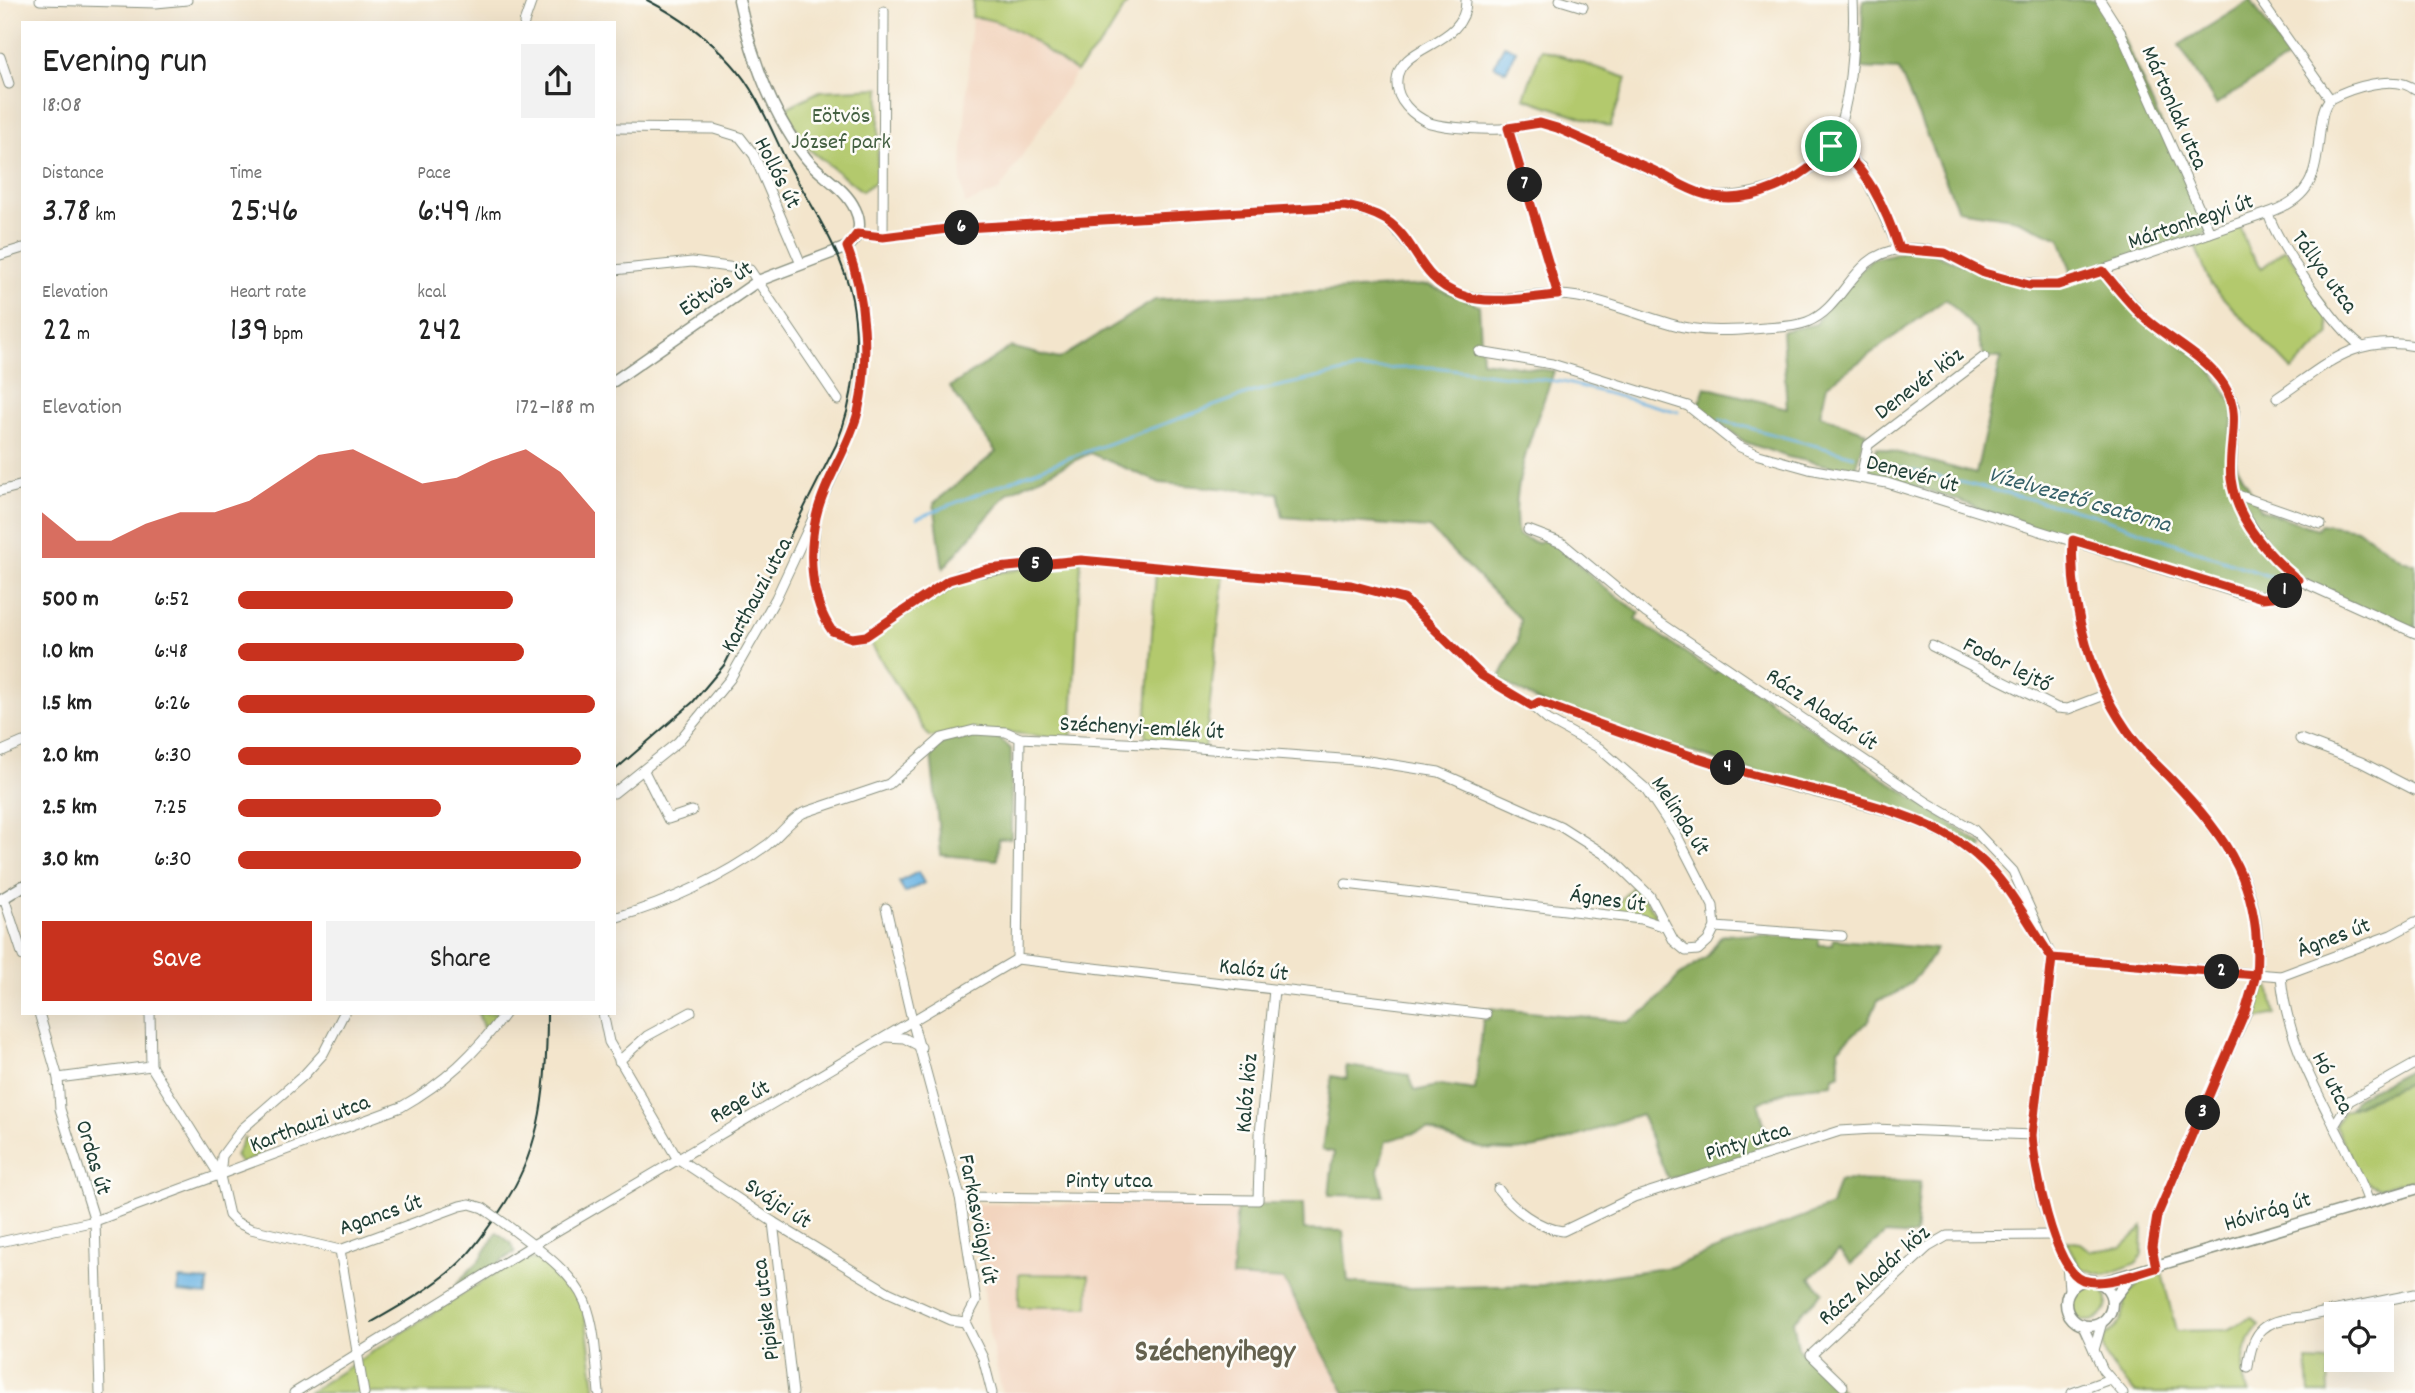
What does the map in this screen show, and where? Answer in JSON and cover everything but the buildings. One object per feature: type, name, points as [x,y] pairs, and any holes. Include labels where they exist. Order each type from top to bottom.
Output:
[{"type":"street","points":[[40,0],[156,3],[187,0]]},
{"type":"street","points":[[525,21],[532,0]]},
{"type":"street","points":[[739,0],[748,42],[761,77],[806,158],[841,190],[855,209],[859,229],[847,247]]},
{"type":"street","points":[[1466,0],[1464,14],[1451,32],[1408,59],[1396,77],[1397,87],[1409,110],[1433,124],[1508,128],[1533,123],[1557,128],[1681,185],[1706,195],[1726,198],[1756,194],[1790,179],[1813,164],[1831,146],[1851,69],[1853,0]]},
{"type":"street","points":[[1560,0],[1583,7]]},
{"type":"street","name":"Mártonlak utca","points":[[2101,0],[2133,57],[2210,233]]},
{"type":"street","points":[[2260,0],[2330,99],[2385,83],[2403,83],[2415,90]]},
{"type":"street","points":[[857,234],[883,237],[884,11]]},
{"type":"street","points":[[0,57],[9,84]]},
{"type":"street","name":"Mártonhegyi út","points":[[883,237],[947,229],[1345,206],[1367,211],[1387,221],[1405,239],[1429,275],[1461,295],[1515,299],[1558,295],[1606,304],[1698,330],[1793,325],[1816,317],[1871,259],[1899,249],[1945,253],[1984,273],[2029,285],[2058,285],[2295,202],[2308,188],[2316,160],[2322,115],[2330,99]]},
{"type":"street","name":"Hollós út","points":[[616,128],[714,129],[740,137],[754,155],[801,264]]},
{"type":"street","points":[[1508,128],[1558,295]]},
{"type":"street","points":[[1831,146],[1846,153],[1861,167],[1899,249]]},
{"type":"street","name":"Tállya utca","points":[[2268,213],[2285,249],[2342,328],[2361,346]]},
{"type":"street","name":"Eötvös út","points":[[616,380],[758,281],[847,247]]},
{"type":"street","name":"Karthauzi utca","points":[[616,791],[678,742],[730,679],[758,633],[816,515],[858,413],[863,377],[862,300],[847,247]]},
{"type":"street","points":[[0,255],[21,249]]},
{"type":"street","points":[[616,270],[663,263],[713,264],[750,270],[838,400]]},
{"type":"street","points":[[2103,271],[2147,320],[2191,352],[2224,384],[2235,406],[2231,479],[2235,494],[2250,527],[2270,554],[2298,580],[2415,632]]},
{"type":"street","name":"Tállya utca","points":[[2277,398],[2334,359],[2361,346],[2389,341],[2415,346]]},
{"type":"street","name":"Denevér út","points":[[1479,352],[1552,364],[1688,406],[1738,446],[1759,455],[1809,470],[1861,477],[2262,598],[2273,597],[2298,580]]},
{"type":"street","name":"Denevér köz","points":[[1861,477],[1868,445],[1984,357]]},
{"type":"street","points":[[0,491],[21,486]]},
{"type":"street","points":[[2235,494],[2321,524]]},
{"type":"street","name":"Melinda út","points":[[816,515],[811,566],[822,615],[832,631],[841,636],[866,636],[949,580],[987,569],[1081,560],[1351,585],[1404,599],[1482,676],[1532,706],[1548,720],[1611,757],[1646,789],[1695,869],[1713,906],[1715,927]]},
{"type":"street","name":"Rácz Aladár út","points":[[1528,530],[1562,543],[1646,613],[1928,803],[1974,830],[2013,871],[2052,958]]},
{"type":"street","points":[[2073,540],[2072,580],[2084,638],[2107,694],[2133,738],[2197,807],[2237,859],[2255,914],[2256,975],[2245,1012],[2157,1216],[2152,1247],[2156,1268]]},
{"type":"street","name":"Fodor lejtő","points":[[1932,646],[2057,708],[2068,709],[2107,694]]},
{"type":"street","points":[[1532,706],[1539,702],[1567,715],[1735,770],[1850,800],[1936,829],[1976,854],[2002,884],[2052,958],[2032,1135],[2034,1159],[2053,1235],[2066,1262],[2083,1280],[2099,1283],[2109,1291],[2112,1301]]},
{"type":"street","name":"Széchenyi-emlék út","points":[[616,917],[700,887],[771,843],[792,819],[889,784],[942,738],[974,730],[1006,732],[1020,738],[1145,744],[1354,760],[1440,772],[1560,826],[1597,849],[1640,884],[1659,909],[1666,927]]},
{"type":"street","points":[[1017,959],[1020,738]]},
{"type":"street","points":[[2300,739],[2361,762],[2415,790]]},
{"type":"street","points":[[0,752],[21,743]]},
{"type":"street","points":[[643,771],[668,819],[692,811]]},
{"type":"street","name":"Ágnes út","points":[[1346,884],[1641,919],[1666,927],[1674,941],[1686,951],[1703,946],[1715,927]]},
{"type":"street","points":[[21,887],[2,899],[21,951]]},
{"type":"street","name":"Farkasvölgyi út","points":[[886,908],[912,1020],[960,1198],[976,1301],[965,1322]]},
{"type":"street","name":"Ágnes út","points":[[2052,958],[2281,976],[2391,935],[2415,922]]},
{"type":"street","points":[[1715,927],[1842,936]]},
{"type":"street","name":"Kalóz út","points":[[1017,959],[1486,1014]]},
{"type":"street","name":"Rege út","points":[[294,1393],[677,1158],[1017,959]]},
{"type":"street","name":"Hó utca","points":[[2281,976],[2283,1000],[2295,1048],[2368,1200]]},
{"type":"street","name":"Kalóz köz","points":[[1258,1199],[1274,990]]},
{"type":"street","points":[[619,1061],[647,1036],[691,1012]]},
{"type":"street","name":"Ordas út","points":[[40,1015],[58,1079],[60,1109],[95,1221],[100,1393]]},
{"type":"street","points":[[150,1015],[151,1066],[220,1176]]},
{"type":"street","points":[[220,1176],[222,1156],[234,1140],[323,1054],[343,1015]]},
{"type":"street","name":"Karthauzi utca","points":[[0,1242],[95,1221],[388,1112],[415,1099],[465,1062],[503,1015]]},
{"type":"street","name":"Svájci út","points":[[603,1015],[609,1042],[677,1158],[773,1222],[888,1292],[950,1320],[965,1322]]},
{"type":"street","points":[[885,1037],[904,1038],[920,1047]]},
{"type":"street","points":[[2334,1126],[2348,1101],[2415,1064]]},
{"type":"street","points":[[58,1079],[151,1066]]},
{"type":"street","name":"Pinty utca","points":[[1498,1189],[1506,1200],[1539,1223],[1554,1229],[1570,1230],[1634,1197],[1840,1131],[1873,1129],[2032,1135]]},
{"type":"street","name":"Agancs út","points":[[220,1176],[227,1210],[236,1222],[340,1250],[460,1206],[470,1204],[482,1208],[533,1245],[570,1281],[585,1302],[599,1393]]},
{"type":"street","name":"Hóvirág út","points":[[2099,1283],[2156,1268],[2368,1200],[2415,1189]]},
{"type":"street","name":"Pinty utca","points":[[960,1198],[1258,1199]]},
{"type":"street","name":"Pipiske utca","points":[[773,1222],[793,1393]]},
{"type":"street","name":"Rácz Aladár köz","points":[[1843,1386],[1811,1355],[1928,1247],[1947,1236],[2053,1235]]},
{"type":"street","points":[[340,1250],[363,1393]]},
{"type":"street","points":[[2066,1262],[2069,1289],[2065,1302],[2067,1311],[2082,1324],[2110,1378],[2123,1393]]},
{"type":"street","points":[[2082,1324],[2102,1322],[2108,1317],[2112,1301],[2133,1274]]},
{"type":"street","points":[[2069,1289],[2083,1280]]},
{"type":"street","points":[[2248,1367],[2250,1346],[2257,1333],[2267,1325],[2287,1318],[2415,1294]]},
{"type":"street","points":[[965,1322],[984,1358],[992,1393]]},
{"type":"street","points":[[2094,1350],[2102,1322]]},
{"type":"street","points":[[2072,1393],[2110,1378]]},
{"type":"shaded area","points":[[972,17],[991,18],[1010,26],[1076,72],[999,191],[965,204],[961,178]]},
{"type":"shaded area","points":[[974,1204],[1236,1204],[1232,1277],[1284,1280],[1357,1393],[1002,1393],[989,1332]]},
{"type":"green space","points":[[973,0],[1129,0],[1106,38],[1076,72],[1014,29],[987,19],[972,17]]},
{"type":"green space","points":[[1863,0],[2100,0],[2121,33],[2210,233],[2104,270],[2126,299],[2210,368],[2235,406],[2228,449],[2261,510],[2317,529],[2321,524],[2357,529],[2403,560],[2415,564],[2415,633],[2299,580],[2262,598],[2002,518],[1958,500],[1869,472],[1877,447],[1976,474],[2001,358],[1984,357],[1975,329],[1946,299],[1827,385],[1820,415],[1866,432],[1854,471],[1788,457],[1745,442],[1698,407],[1705,387],[1787,408],[1782,331],[1816,324],[1824,310],[1871,259],[1920,248],[1984,273],[2029,285],[2074,280],[2060,238],[2012,218],[1958,210],[1899,70],[1861,68]]},
{"type":"green space","points":[[2251,0],[2288,58],[2216,104],[2179,45]]},
{"type":"green space","points":[[1541,49],[1627,78],[1610,127],[1524,98]]},
{"type":"green space","name":"Eötvös József park","points":[[880,88],[877,181],[862,191],[810,150],[784,109],[820,91]]},
{"type":"green space","points":[[2240,227],[2249,252],[2262,268],[2285,249],[2325,304],[2330,334],[2292,370],[2211,285],[2194,243]]},
{"type":"green space","points":[[1428,285],[1479,305],[1482,361],[1554,371],[1521,474],[1517,495],[1518,535],[1537,543],[1544,540],[1554,543],[1605,588],[1640,613],[1636,619],[1715,673],[1720,667],[1984,846],[1979,850],[1954,834],[1908,814],[1853,799],[1824,787],[1776,778],[1722,762],[1543,704],[1499,679],[1518,641],[1520,619],[1429,528],[1283,517],[1278,493],[1160,483],[1090,453],[1008,493],[943,569],[934,503],[996,452],[950,387],[1011,347],[1059,359],[1155,300]]},
{"type":"green space","points":[[1081,560],[1071,740],[1006,732],[929,737],[866,636],[949,580]]},
{"type":"green space","points":[[1156,569],[1224,575],[1205,748],[1145,744]]},
{"type":"green space","points":[[974,734],[996,735],[1011,749],[1011,838],[998,839],[997,860],[941,855],[931,753],[944,742]]},
{"type":"green space","points":[[1634,885],[1656,914],[1654,918],[1617,913],[1613,909]]},
{"type":"green space","points":[[1732,934],[1819,938],[1819,945],[1833,945],[1833,939],[1936,949],[1912,981],[1897,993],[1878,1000],[1869,1020],[1838,1049],[1840,1074],[1833,1077],[1832,1084],[1794,1088],[1758,1103],[1771,1148],[1668,1179],[1641,1114],[1560,1142],[1511,1151],[1486,1149],[1459,1142],[1428,1129],[1386,1141],[1378,1171],[1384,1196],[1329,1195],[1334,1152],[1322,1150],[1332,1076],[1347,1079],[1346,1066],[1409,1075],[1415,1091],[1441,1085],[1475,1090],[1483,1020],[1489,1019],[1490,1008],[1628,1022],[1651,1007],[1679,976],[1707,957],[1721,936]]},
{"type":"green space","points":[[2269,987],[2275,1014],[2249,1021],[2260,989]]},
{"type":"green space","points":[[479,1015],[498,1015],[485,1033]]},
{"type":"green space","points":[[2415,1067],[2415,1080],[2350,1108],[2356,1098]]},
{"type":"green space","points":[[2415,1080],[2415,1179],[2379,1188],[2361,1179],[2335,1125],[2344,1111]]},
{"type":"green space","points":[[244,1138],[263,1154],[241,1164],[235,1156]]},
{"type":"green space","points":[[1839,1180],[1920,1182],[1915,1236],[1885,1234],[1851,1264],[1839,1251],[1810,1278],[1823,1292],[1793,1321],[1798,1348],[1845,1393],[1345,1393],[1284,1280],[1232,1277],[1237,1204],[1303,1204],[1304,1230],[1343,1231],[1348,1282],[1411,1288],[1544,1285],[1671,1267],[1831,1206]]},
{"type":"green space","points":[[2143,1227],[2142,1254],[2137,1263],[2105,1275],[2080,1268],[2066,1241],[2080,1243],[2090,1251],[2122,1247]]},
{"type":"green space","points":[[497,1232],[512,1244],[515,1252],[460,1288],[457,1283],[480,1260]]},
{"type":"green space","points":[[519,1258],[545,1261],[570,1287],[584,1308],[596,1393],[308,1393]]},
{"type":"green space","points":[[2162,1272],[2176,1331],[2227,1330],[2252,1317],[2259,1325],[2244,1358],[2245,1385],[2249,1393],[2136,1393],[2113,1368],[2104,1352],[2103,1344],[2121,1318],[2126,1295],[2147,1278]]},
{"type":"green space","points":[[1019,1274],[1089,1275],[1088,1307],[1019,1307]]},
{"type":"green space","points":[[2088,1283],[2101,1289],[2107,1302],[2101,1315],[2088,1321],[2075,1315],[2069,1302],[2075,1289]]},
{"type":"green space","points":[[2307,1361],[2324,1362],[2324,1372],[2328,1372],[2329,1393],[2309,1393]]},
{"type":"water","points":[[1504,45],[1516,50],[1506,71],[1494,66]]},
{"type":"water","points":[[918,872],[924,883],[905,893],[899,882]]},
{"type":"water","points":[[179,1279],[208,1281],[207,1295],[178,1292]]},
{"type":"waterway","points":[[917,518],[1063,460],[1253,392],[1353,370],[1433,367],[1563,382],[1679,412]]},
{"type":"waterway","name":"Vízelvezető csatorna","points":[[1720,420],[1854,456]]},
{"type":"waterway","name":"Vízelvezető csatorna","points":[[1877,462],[2092,514],[2271,577]]},
{"type":"tram line","points":[[616,769],[693,702],[725,664],[836,445],[847,411],[856,354],[855,317],[841,263],[755,97],[731,63],[702,35],[647,0]]},
{"type":"tram line","points":[[372,1322],[405,1303],[456,1266],[507,1200],[520,1175],[538,1125],[545,1071],[547,1015]]},
{"type":"district","name":"Széchenyihegy","points":[[1215,1350]]},
{"type":"route","points":[[1831,146],[1813,164],[1790,179],[1756,194],[1726,198],[1706,195],[1681,185],[1557,128],[1540,123],[1508,128],[1558,295],[1515,299],[1471,298],[1442,286],[1418,262],[1405,239],[1387,221],[1367,211],[1345,206],[947,229],[883,237],[857,234],[847,247],[862,300],[863,377],[858,413],[816,515],[811,566],[814,586],[822,615],[832,631],[852,638],[866,636],[960,575],[987,569],[1081,560],[1172,571],[1351,585],[1385,592],[1404,599],[1413,606],[1482,676],[1532,706],[1539,702],[1567,715],[1668,749],[1780,783],[1829,793],[1906,818],[1955,839],[1989,867],[2052,958],[2154,966],[2256,975],[2255,986],[2245,1012],[2157,1216],[2152,1247],[2156,1268],[2099,1283],[2083,1280],[2066,1262],[2053,1235],[2034,1159],[2032,1135],[2052,958],[2256,975],[2258,934],[2251,898],[2232,851],[2197,807],[2150,759],[2111,704],[2084,638],[2072,580],[2073,540],[2241,594],[2262,598],[2273,597],[2298,580],[2277,563],[2250,527],[2238,505],[2231,479],[2235,406],[2224,384],[2210,368],[2147,320],[2103,271],[2058,285],[2029,285],[1984,273],[1945,253],[1920,248],[1899,249],[1861,167],[1846,153],[1831,146]]}]
